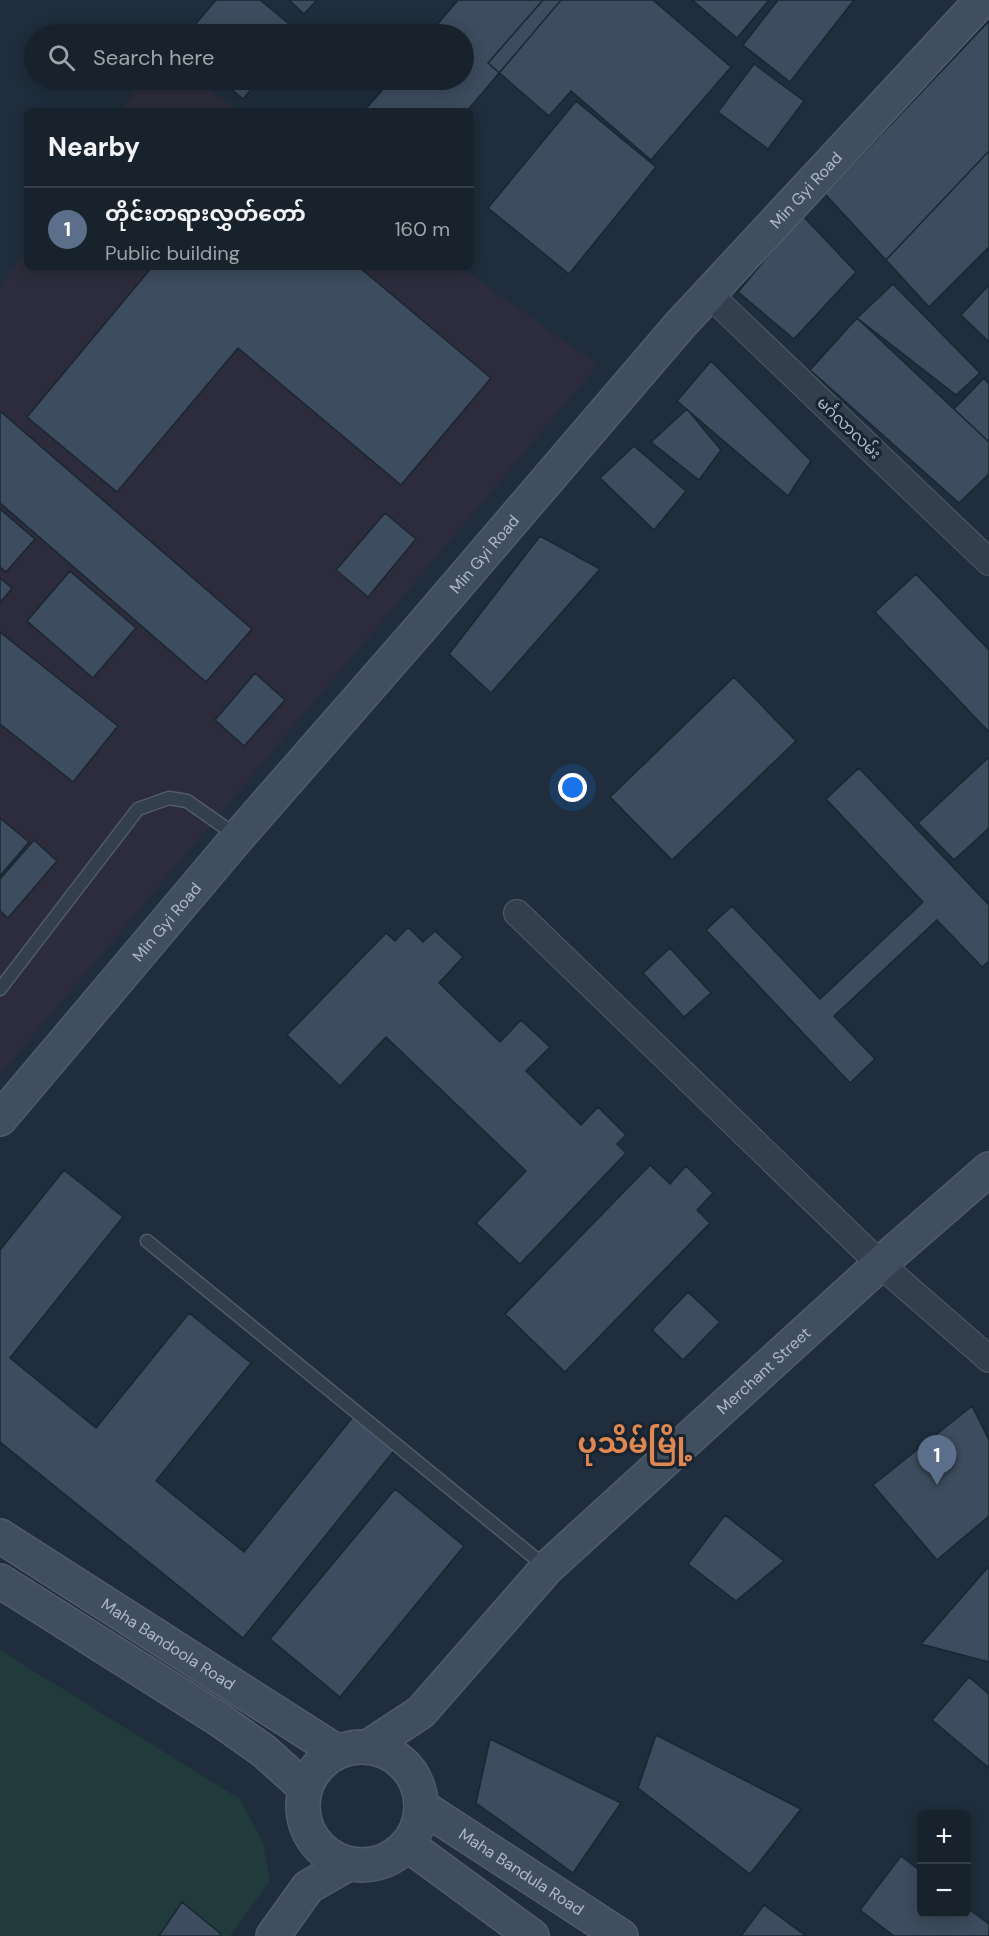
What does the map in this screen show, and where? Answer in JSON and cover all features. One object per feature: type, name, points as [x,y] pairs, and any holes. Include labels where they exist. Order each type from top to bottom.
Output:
[{"type":"main road","name":"Min Gyi Road","points":[[0,1119],[238,837],[709,294],[982,0]]},
{"type":"main road","name":"Merchant Street","points":[[352,1749],[421,1712],[547,1568],[880,1264],[989,1170]]},
{"type":"main road","name":"Maha Bandoola Road","points":[[0,1536],[352,1749]]},
{"type":"main road","points":[[0,1581],[220,1720],[264,1751],[305,1788]]},
{"type":"main road","name":"Merchant Street","points":[[406,1767],[421,1712]]},
{"type":"main road","points":[[352,1749],[390,1754],[406,1767],[417,1785],[421,1806],[420,1820],[408,1845],[381,1863],[365,1866],[348,1864],[333,1858],[317,1846],[306,1828],[302,1808],[305,1788],[313,1772],[323,1760],[352,1749]]},
{"type":"main road","name":"Maha Bandula Road","points":[[421,1806],[621,1936]]},
{"type":"main road","points":[[308,1887],[311,1835]]},
{"type":"main road","points":[[408,1845],[531,1936]]},
{"type":"main road","points":[[273,1936],[308,1887],[348,1864]]},
{"type":"street","name":"မင်္ဂလာလမ်း","points":[[709,294],[989,562]]},
{"type":"street","points":[[517,913],[880,1264],[989,1359]]},
{"type":"lane","points":[[0,989],[138,809],[169,798],[187,801],[238,837]]},
{"type":"lane","points":[[147,1241],[547,1568]]},
{"type":"shaded area","points":[[136,90],[210,90],[236,108],[123,108]]},
{"type":"shaded area","points":[[24,253],[24,270],[464,270],[598,365],[0,1075],[0,288]]},
{"type":"green space","points":[[0,1650],[240,1799],[263,1843],[270,1880],[230,1936],[0,1936]]},
{"type":"building","points":[[216,0],[260,0],[289,24],[196,24]]},
{"type":"building","points":[[289,0],[317,0],[304,14]]},
{"type":"building","points":[[458,0],[561,0],[470,108],[367,108],[382,90],[474,90],[474,24],[438,24]]},
{"type":"building","points":[[543,0],[653,0],[731,67],[651,160],[571,91],[549,116],[488,63]]},
{"type":"building","points":[[692,0],[769,0],[737,38]]},
{"type":"building","points":[[778,0],[854,0],[790,82],[743,45]]},
{"type":"building","points":[[989,21],[989,151],[886,260],[825,194]]},
{"type":"building","points":[[754,64],[804,101],[768,149],[718,112]]},
{"type":"building","points":[[232,90],[251,90],[243,99]]},
{"type":"building","points":[[576,101],[656,167],[569,274],[488,208]]},
{"type":"building","points":[[989,151],[989,247],[929,307],[886,260]]},
{"type":"building","points":[[802,215],[856,272],[794,339],[738,292]]},
{"type":"building","points":[[150,270],[363,270],[491,378],[401,485],[238,348],[117,492],[27,417]]},
{"type":"building","points":[[893,284],[980,373],[956,395],[857,318]]},
{"type":"building","points":[[989,285],[989,342],[961,315]]},
{"type":"building","points":[[857,318],[989,442],[989,474],[959,503],[810,370]]},
{"type":"building","points":[[711,361],[811,461],[788,496],[677,401]]},
{"type":"building","points":[[984,378],[989,384],[989,442],[954,409]]},
{"type":"building","points":[[687,409],[721,450],[699,480],[651,442]]},
{"type":"building","points":[[0,411],[252,629],[206,682],[0,503]]},
{"type":"building","points":[[634,446],[686,491],[654,530],[600,478]]},
{"type":"building","points":[[0,509],[35,539],[6,572],[0,567]]},
{"type":"building","points":[[385,513],[416,539],[368,597],[336,570]]},
{"type":"building","points":[[540,536],[600,569],[491,693],[449,654]]},
{"type":"building","points":[[70,571],[136,628],[93,678],[27,621]]},
{"type":"building","points":[[916,574],[989,650],[989,732],[875,612]]},
{"type":"building","points":[[0,578],[12,588],[0,603]]},
{"type":"building","points":[[0,632],[118,726],[73,782],[0,724]]},
{"type":"building","points":[[255,673],[285,700],[244,746],[215,720]]},
{"type":"building","points":[[734,677],[796,741],[672,860],[610,797]]},
{"type":"building","points":[[989,757],[989,828],[954,860],[918,823]]},
{"type":"building","points":[[859,768],[989,905],[989,961],[982,967],[937,920],[834,1016],[875,1059],[850,1083],[706,930],[732,906],[820,999],[923,902],[826,799]]},
{"type":"building","points":[[0,818],[29,842],[0,876]]},
{"type":"building","points":[[34,840],[57,861],[8,918],[0,911],[0,879]]},
{"type":"building","points":[[408,927],[423,942],[435,931],[463,957],[439,983],[500,1042],[521,1020],[550,1047],[526,1071],[581,1125],[598,1107],[626,1135],[617,1144],[626,1153],[520,1264],[476,1223],[526,1171],[386,1037],[340,1086],[287,1035],[386,933],[395,941]]},
{"type":"building","points":[[670,948],[711,993],[684,1017],[643,973]]},
{"type":"building","points":[[650,1165],[670,1184],[686,1166],[713,1193],[697,1210],[710,1223],[565,1372],[505,1314]]},
{"type":"building","points":[[64,1170],[123,1217],[10,1358],[96,1428],[189,1313],[251,1363],[156,1481],[244,1552],[356,1413],[397,1447],[243,1638],[0,1442],[0,1250]]},
{"type":"building","points":[[688,1292],[720,1322],[683,1360],[652,1330]]},
{"type":"building","points":[[972,1406],[989,1440],[989,1516],[937,1560],[873,1485]]},
{"type":"building","points":[[395,1489],[464,1546],[340,1697],[270,1639]]},
{"type":"building","points":[[725,1515],[784,1561],[736,1601],[688,1564]]},
{"type":"building","points":[[989,1566],[989,1662],[921,1644]]},
{"type":"building","points":[[969,1677],[989,1694],[989,1768],[932,1720]]},
{"type":"building","points":[[656,1735],[801,1809],[750,1874],[638,1788]]},
{"type":"building","points":[[490,1739],[621,1803],[573,1873],[476,1803]]},
{"type":"building","points":[[901,1856],[917,1868],[917,1918],[971,1918],[971,1911],[989,1924],[989,1936],[894,1936],[860,1910]]},
{"type":"building","points":[[182,1902],[221,1934],[220,1936],[159,1936]]},
{"type":"building","points":[[764,1905],[806,1936],[741,1936]]},
{"type":"place","name":"တိုင်းတရားလွှတ်တော်","points":[[937,1485]]},
{"type":"district","name":"ပုသိမ်မြို့","points":[[635,1443]]}]
